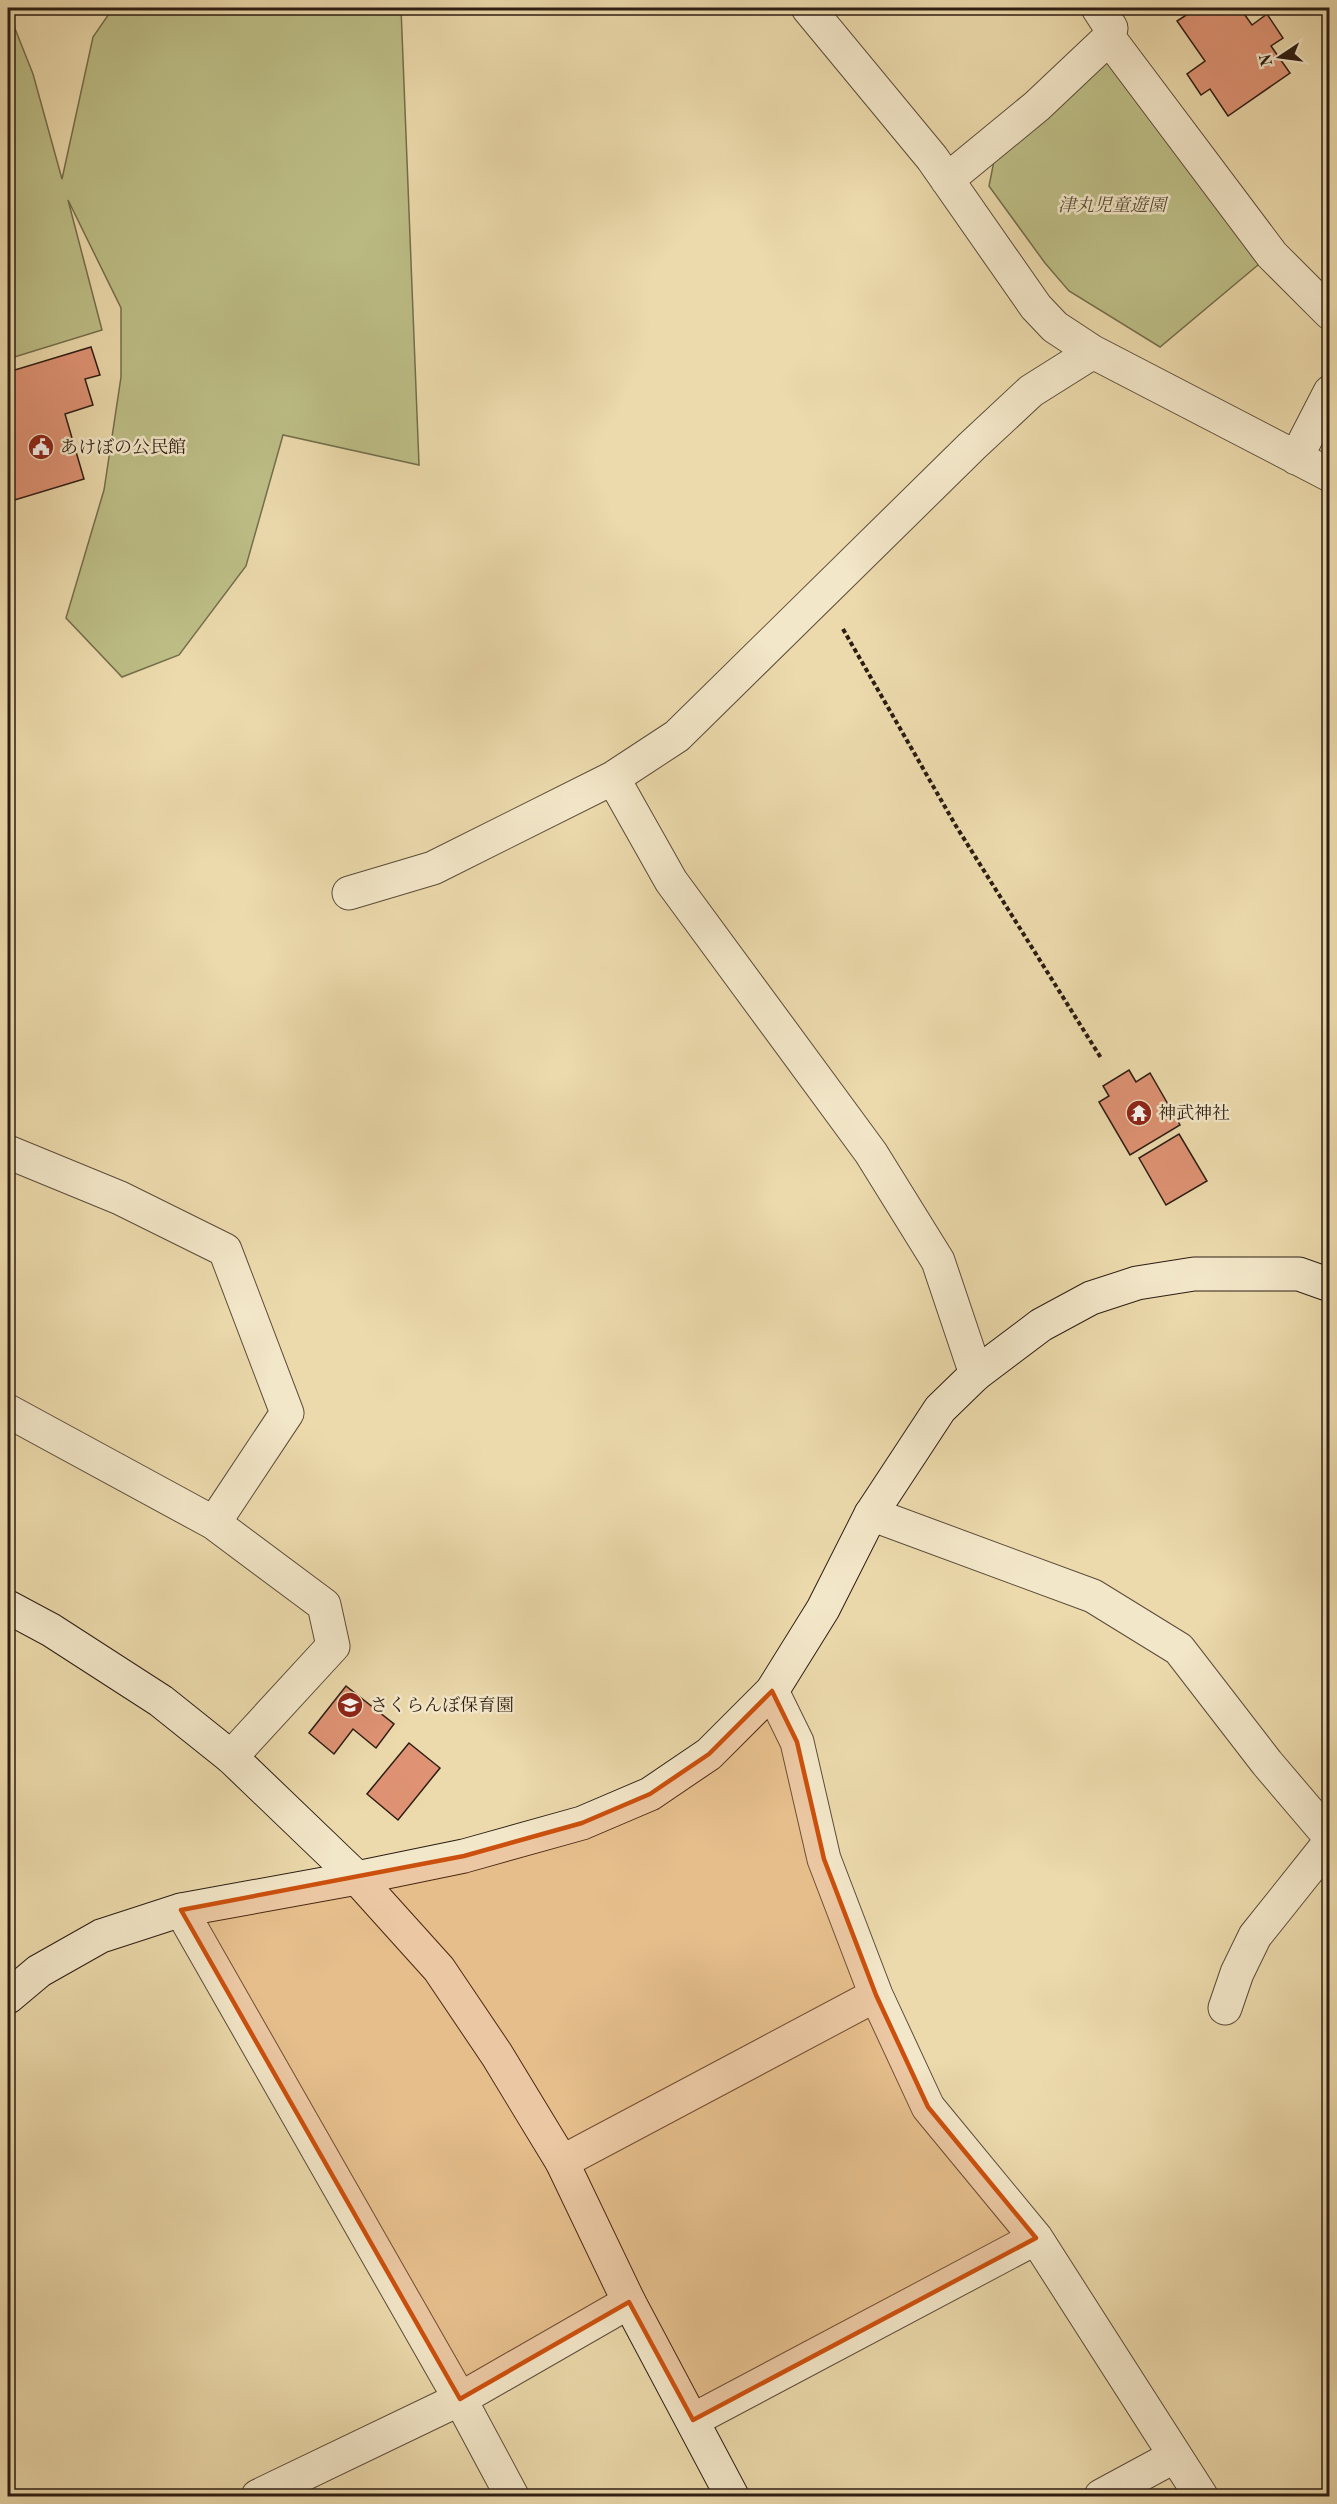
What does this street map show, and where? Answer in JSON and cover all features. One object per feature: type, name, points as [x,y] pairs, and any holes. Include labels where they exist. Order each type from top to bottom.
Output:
[{"type":"street","points":[[808,8],[932,158],[1036,307],[1055,327],[1093,352],[1329,475]]},
{"type":"street","points":[[947,180],[1037,105],[1109,38],[1110,28],[1098,8]]},
{"type":"street","points":[[1109,38],[1272,255],[1329,313]]},
{"type":"street","points":[[349,893],[433,868],[613,778],[676,736],[1031,391],[1093,352]]},
{"type":"street","points":[[1296,458],[1329,392]]},
{"type":"street","points":[[613,778],[671,881],[871,1153],[938,1261],[976,1374]]},
{"type":"street","points":[[8,1152],[120,1198],[225,1250],[287,1413],[214,1523]]},
{"type":"street","points":[[8,1997],[39,1971],[100,1936],[181,1910],[464,1856],[582,1823],[650,1794],[710,1754],[772,1691],[824,1609],[871,1514],[940,1409],[976,1374],[1041,1325],[1091,1298],[1137,1283],[1194,1274],[1299,1274],[1329,1285]]},
{"type":"street","points":[[8,1411],[214,1523],[324,1605],[333,1646],[231,1757]]},
{"type":"street","points":[[871,1514],[1093,1596],[1179,1648],[1329,1840],[1255,1936],[1237,1973],[1225,2008]]},
{"type":"street","points":[[8,1607],[51,1630],[161,1701],[231,1757],[357,1878],[439,1969],[497,2055],[562,2162],[629,2302],[732,2496]]},
{"type":"street","points":[[772,1691],[797,1742],[824,1859],[876,1995],[928,2107],[1036,2238],[1201,2496]]},
{"type":"street","points":[[181,1910],[460,2399],[512,2496]]},
{"type":"street","points":[[562,2162],[876,1995]]},
{"type":"street","points":[[693,2420],[1036,2238]]},
{"type":"street","points":[[258,2496],[460,2399],[629,2302]]},
{"type":"street","points":[[1101,2496],[1175,2456]]},
{"type":"path","points":[[823,592],[956,826],[1101,1058]]},
{"type":"highlighted area","points":[[772,1691],[797,1742],[824,1859],[876,1995],[928,2107],[1036,2238],[693,2420],[629,2302],[460,2399],[181,1910],[464,1856],[582,1823],[650,1794],[709,1754]]},
{"type":"green space","points":[[113,8],[401,8],[419,465],[283,435],[246,566],[179,655],[122,677],[66,618],[104,490],[121,377],[121,308],[68,200],[102,330],[8,359],[8,11],[33,74],[62,179],[93,37]]},
{"type":"green space","name":"津丸児童遊園","points":[[1110,56],[1264,260],[1160,347],[1069,291],[1045,263],[989,186],[994,161]]},
{"type":"building","points":[[1197,8],[1240,8],[1252,25],[1267,14],[1283,38],[1271,46],[1290,73],[1228,116],[1210,89],[1201,95],[1187,74],[1205,61],[1177,21]]},
{"type":"building","name":"あけぼの公民館","points":[[91,347],[100,375],[85,379],[93,405],[65,414],[84,479],[8,502],[8,372]]},
{"type":"building","name":"神武神社","points":[[1129,1070],[1136,1082],[1150,1073],[1180,1125],[1130,1155],[1099,1102],[1109,1096],[1103,1086]]},
{"type":"building","points":[[1179,1134],[1207,1181],[1166,1205],[1139,1158]]},
{"type":"building","name":"さくらんぼ保育園","points":[[346,1686],[394,1724],[376,1748],[353,1729],[334,1754],[309,1733]]},
{"type":"building","points":[[409,1743],[440,1768],[398,1820],[367,1794]]},
{"type":"place","name":"あけぼの公民館","points":[[41,447]]},
{"type":"place","name":"神武神社","points":[[1139,1113]]},
{"type":"place","name":"さくらんぼ保育園","points":[[350,1705]]}]
